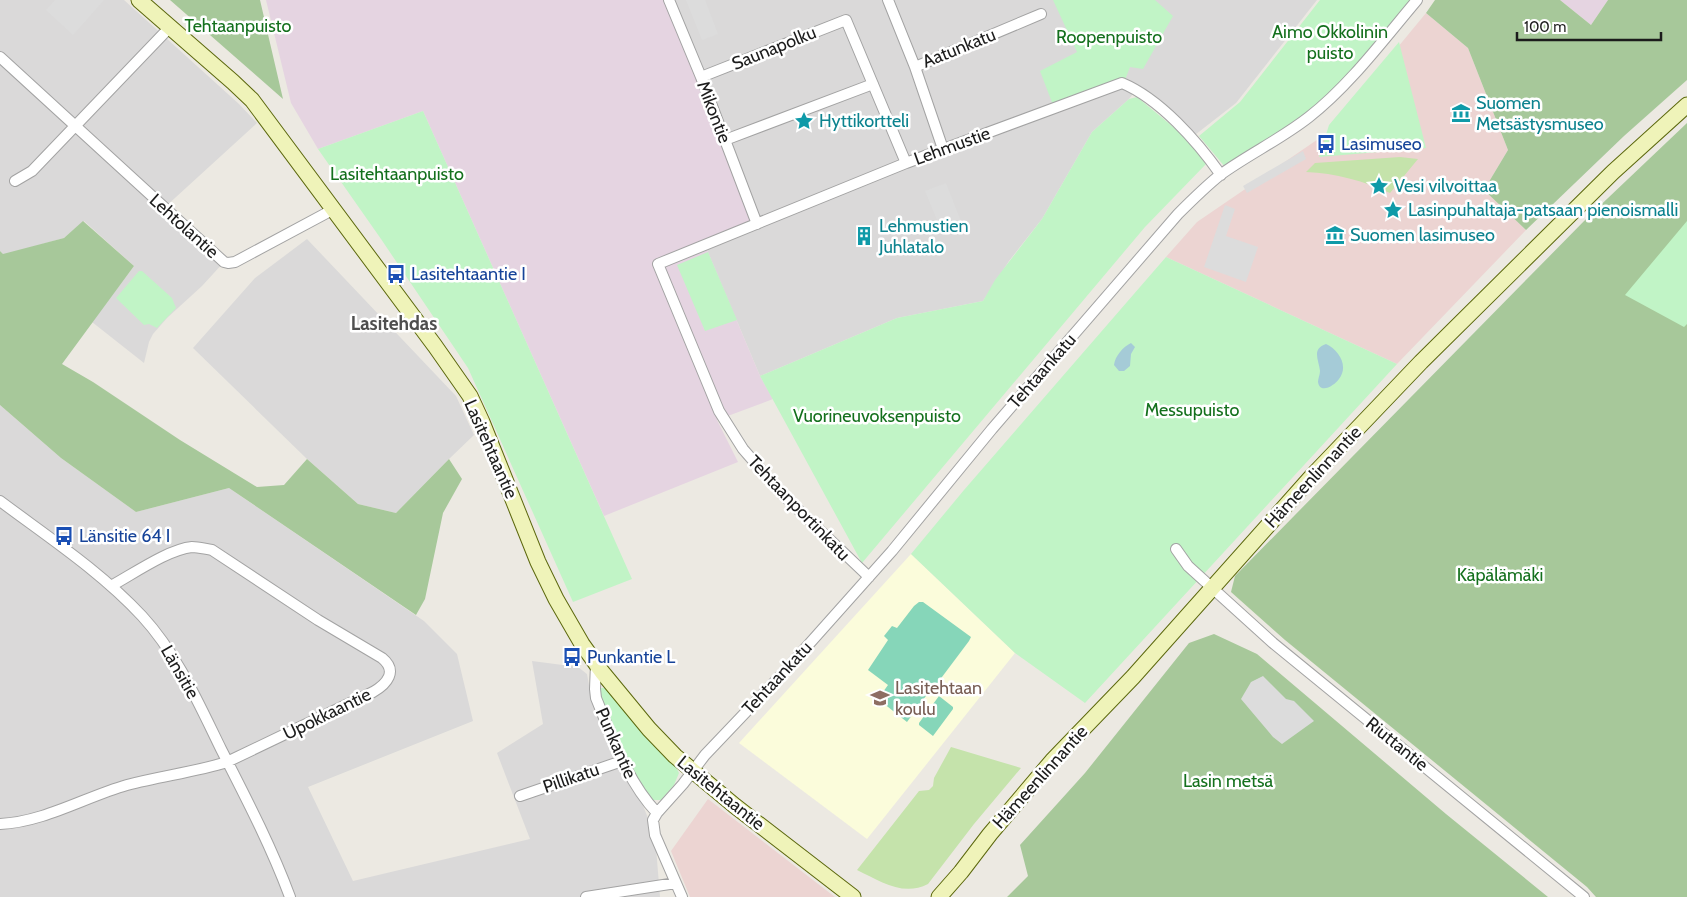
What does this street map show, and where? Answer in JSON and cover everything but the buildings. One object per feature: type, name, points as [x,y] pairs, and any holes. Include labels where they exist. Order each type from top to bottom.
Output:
[{"type":"street","name":"Lasitehtaantie","points":[[139,0],[252,100],[470,396],[538,562],[556,599],[596,664],[649,729],[674,756],[740,810],[848,893],[863,897]]},
{"type":"street","name":"Mikontie","points":[[670,0],[757,224]]},
{"type":"street","name":"Aatunkatu","points":[[888,0],[916,67],[1040,14]]},
{"type":"street","name":"Tehtaankatu","points":[[692,771],[704,755],[786,671],[869,577],[992,429],[1178,214],[1197,194],[1221,175],[1285,136],[1325,105],[1417,0]]},
{"type":"street","name":"Saunapolku","points":[[701,77],[846,20],[873,84]]},
{"type":"street","points":[[15,181],[32,171],[170,27]]},
{"type":"street","name":"Lehtolantie","points":[[0,58],[204,246],[224,262],[235,262],[334,209]]},
{"type":"street","points":[[916,67],[943,149]]},
{"type":"street","name":"Lehmustie","points":[[658,264],[906,163],[1122,83],[1136,89],[1169,116],[1201,149],[1221,175]]},
{"type":"street","points":[[725,140],[873,84],[906,163]]},
{"type":"street","name":"Hämeenlinnantie","points":[[939,897],[1052,761],[1133,677],[1313,475],[1421,362],[1613,172],[1687,105]]},
{"type":"street","name":"Tehtaanportinkatu","points":[[658,264],[706,382],[728,428],[750,458],[808,520],[869,577]]},
{"type":"street","name":"Länsitie","points":[[0,501],[111,586],[141,615],[170,650],[267,840],[290,897]]},
{"type":"street","name":"Upokkaantie","points":[[0,824],[45,815],[98,794],[128,785],[205,769],[228,762],[380,688],[389,678],[387,662],[318,620],[217,553],[205,549],[190,547],[173,552],[111,586]]},
{"type":"street","name":"Riuttantie","points":[[1176,549],[1188,566],[1273,643],[1584,897]]},
{"type":"street","name":"Punkantie","points":[[596,664],[596,698],[622,761],[644,800],[657,814]]},
{"type":"street","name":"Pillikatu","points":[[520,796],[622,761]]},
{"type":"street","points":[[682,897],[655,835],[653,820],[692,771]]},
{"type":"street","name":"Hämeenlinnantie","points":[[950,897],[961,872]]},
{"type":"street","points":[[586,897],[676,883]]},
{"type":"shaded area","points":[[0,0],[124,0],[239,104],[257,123],[164,208],[224,262],[153,334],[144,363],[92,322],[134,266],[84,221],[64,238],[3,255],[0,251]]},
{"type":"shaded area","points":[[55,0],[104,0],[73,35],[46,10]]},
{"type":"shaded area","points":[[266,0],[669,0],[757,224],[705,245],[760,376],[773,399],[717,420],[738,462],[604,516],[423,111],[318,149],[291,103]]},
{"type":"shaded area","points":[[669,0],[1317,0],[1236,103],[1191,138],[1136,90],[1129,99],[1092,132],[1042,219],[1009,261],[983,301],[897,318],[760,376],[705,245]]},
{"type":"shaded area","points":[[686,0],[705,0],[718,34],[702,40]]},
{"type":"shaded area","points":[[1560,0],[1608,0],[1591,25]]},
{"type":"shaded area","points":[[1426,13],[1468,48],[1508,150],[1484,190],[1526,230],[1397,364],[1166,257],[1197,222],[1327,133]]},
{"type":"shaded area","points":[[1303,151],[1306,159],[1247,193],[1243,186]]},
{"type":"shaded area","points":[[946,183],[962,224],[942,232],[925,191]]},
{"type":"shaded area","points":[[1225,205],[1235,209],[1226,236],[1258,247],[1246,282],[1204,267]]},
{"type":"shaded area","points":[[307,239],[456,396],[474,435],[396,513],[358,504],[307,459],[193,348],[255,278]]},
{"type":"shaded area","points":[[0,405],[61,458],[136,512],[229,488],[424,621],[457,654],[473,721],[308,787],[353,881],[530,839],[497,753],[543,724],[532,661],[578,667],[587,674],[589,685],[595,689],[655,835],[660,897],[0,897]]},
{"type":"shaded area","name":"Lasitehtaan koulu","points":[[911,554],[1015,653],[867,839],[739,743]]},
{"type":"shaded area","points":[[1263,676],[1286,699],[1294,701],[1314,721],[1282,744],[1273,737],[1241,699],[1251,682]]},
{"type":"shaded area","points":[[708,799],[835,897],[690,897],[671,851]]},
{"type":"green space","name":"Tehtaanpuisto","points":[[170,0],[260,0],[283,99]]},
{"type":"green space","name":"Roopenpuisto","points":[[1053,0],[1155,0],[1173,16],[1143,69],[1130,67],[1125,80],[1053,105],[1040,71],[1077,52]]},
{"type":"green space","name":"Aimo Okkolinin puisto","points":[[1320,0],[1412,0],[1324,101],[1284,133],[1225,167],[1199,136],[1240,102]]},
{"type":"green space","points":[[1435,0],[1560,0],[1591,25],[1608,0],[1687,0],[1687,80],[1624,136],[1526,230],[1484,190],[1508,150],[1468,48],[1426,13]]},
{"type":"green space","points":[[1399,42],[1426,148],[1319,157],[1329,125]]},
{"type":"green space","name":"Vuorineuvoksenpuisto","points":[[1137,97],[1183,135],[1207,163],[1145,227],[862,563],[760,376],[897,318],[983,301],[995,280],[1042,219],[1092,132],[1129,99]]},
{"type":"green space","name":"Lasitehtaanpuisto","points":[[423,111],[632,579],[573,602],[468,368],[318,149]]},
{"type":"green space","name":"Käpälämäki","points":[[1687,123],[1687,897],[1596,897],[1587,887],[1285,640],[1231,592],[1235,576],[1588,217]]},
{"type":"green space","points":[[1400,157],[1418,159],[1390,193],[1349,178],[1306,172],[1315,163]]},
{"type":"green space","points":[[83,221],[134,266],[62,364],[257,487],[284,485],[307,459],[358,504],[396,513],[449,459],[462,479],[443,513],[425,599],[416,615],[229,488],[136,512],[61,458],[0,405],[0,251],[3,254],[64,238]]},
{"type":"green space","points":[[1687,221],[1687,324],[1684,327],[1625,295]]},
{"type":"green space","points":[[708,252],[737,320],[705,331],[677,265]]},
{"type":"green space","name":"Messupuisto","points":[[1166,257],[1397,364],[1085,703],[1015,653],[911,554]]},
{"type":"green space","points":[[139,271],[142,271],[172,298],[176,308],[157,328],[149,324],[144,325],[116,298]]},
{"type":"green space","points":[[919,602],[923,602],[971,637],[907,722],[878,699],[888,685],[868,670],[888,640],[884,636],[892,626],[897,628]]},
{"type":"green space","name":"Lasin metsä","points":[[1214,634],[1257,654],[1446,814],[1548,897],[1007,897],[1028,876],[1020,845],[1085,773],[1189,643]]},
{"type":"green space","points":[[600,688],[605,688],[659,751],[675,765],[679,773],[674,785],[661,800],[653,800],[646,795],[621,747],[600,697]]},
{"type":"green space","points":[[939,696],[953,709],[933,736],[919,723]]},
{"type":"green space","points":[[951,747],[1021,768],[974,824],[928,884],[919,888],[901,888],[883,883],[857,870],[919,791],[929,790],[933,786],[934,778]]},
{"type":"water","points":[[1131,343],[1135,347],[1131,354],[1130,366],[1124,371],[1119,371],[1114,365],[1116,358],[1122,349]]},
{"type":"water","points":[[1326,344],[1338,354],[1343,364],[1343,369],[1337,381],[1328,388],[1322,388],[1318,382],[1320,371],[1317,352],[1321,346]]},
{"type":"place","name":"Suomen Metsästysmuseo","points":[[1461,113]]},
{"type":"place","name":"Hyttikortteli","points":[[804,121]]},
{"type":"place","name":"Lasimuseo","points":[[1326,144]]},
{"type":"place","name":"Vesi vilvoittaa","points":[[1379,186]]},
{"type":"place","name":"Lasinpuhaltaja-patsaan pienoismalli","points":[[1393,210]]},
{"type":"place","name":"Suomen lasimuseo","points":[[1335,235]]},
{"type":"place","name":"Lehmustien Juhlatalo","points":[[864,236]]},
{"type":"place","name":"Lasitehtaantie I","points":[[396,274]]},
{"type":"place","name":"Länsitie 64 I","points":[[64,536]]},
{"type":"place","name":"Punkantie L","points":[[572,657]]},
{"type":"place","name":"Lasitehtaan koulu","points":[[880,698]]},
{"type":"district","name":"Lasitehdas","points":[[394,323]]}]
